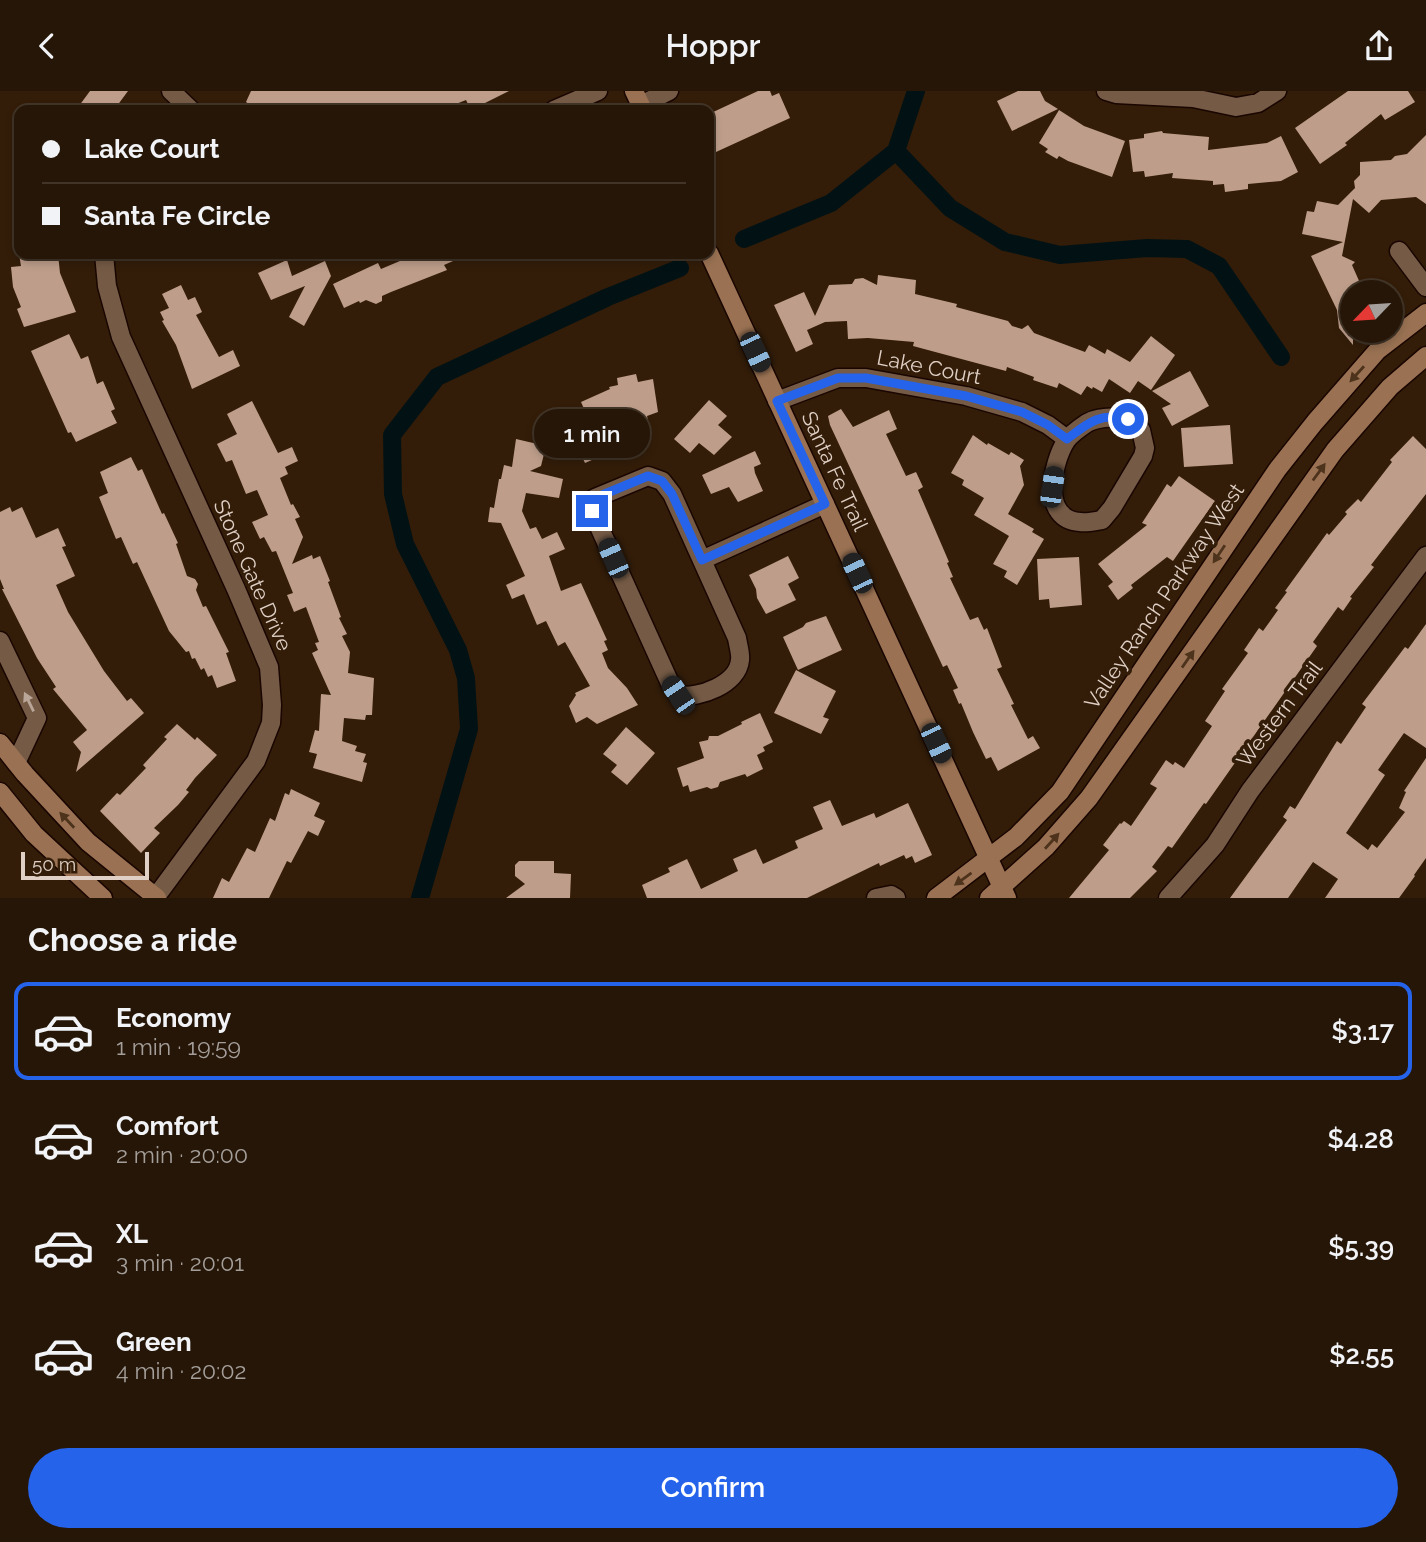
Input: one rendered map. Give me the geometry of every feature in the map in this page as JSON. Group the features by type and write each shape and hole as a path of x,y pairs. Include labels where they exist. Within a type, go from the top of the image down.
{"main road":[{"name":"Santa Fe Trail","path":"712,259 990,859 1000,895"},
{"name":"Valley Ranch Parkway West","path":"936,898 1016,837 1059,792 1242,520 1315,422 1377,351 1426,313"},
{"path":"1000,895 1089,798 1335,450 1390,387 1426,356"},
{"path":"0,743 88,842 155,898"},
{"path":"0,792 34,834 103,898"}],"street":[{"path":"566,105 598,91"},
{"path":"639,102 669,91"},
{"path":"1106,91 1116,94 1192,98 1236,107 1258,103 1277,91"},
{"path":"1399,251 1426,287"},
{"name":"Stone Gate Drive","path":"104,259 107,286 121,337 269,667 271,723 256,761 155,898"},
{"name":"Lake Court","path":"777,401 838,378 866,378 966,396 1022,412 1048,425 1067,439"},
{"path":"1097,418 1128,419 1141,430 1145,448 1143,456 1112,509 1102,520 1071,520 1062,515 1054,501 1054,471 1067,439 1086,423 1097,418"},
{"path":"648,476 662,481 672,494 702,560 737,638 740,660 734,676 708,692 691,698 678,695 668,681 592,511 595,498 648,476"},
{"path":"702,560 825,504"},
{"name":"Western Trail","path":"1168,898 1215,845 1250,791 1426,556"},
{"path":"0,642 37,718 16,763"},
{"path":"876,898 891,895 896,898"}],"building":[{"path":"90,91 128,91 118,105 80,105"},
{"path":"251,91 509,91 481,105 468,105 466,100 454,105 250,105 246,102"},
{"path":"758,91 770,91 772,96 779,93 790,118 716,152 714,112"},
{"path":"1018,91 1040,91 1045,101 1058,109 1012,131 997,101"},
{"path":"1348,91 1408,91 1415,102 1385,120 1381,114 1345,143 1347,145 1320,164 1295,128"},
{"path":"1059,110 1084,126 1125,141 1112,177 1059,156 1057,159 1045,152 1048,149 1039,143"},
{"path":"1162,131 1209,137 1208,150 1267,143 1281,136 1298,172 1281,181 1248,184 1248,189 1225,192 1224,184 1213,185 1213,181 1172,178 1173,173 1145,177 1144,171 1133,172 1129,140"},
{"path":"1426,135 1426,204 1416,197 1381,200 1369,213 1353,199 1342,256 1355,262 1352,265 1359,280 1340,280 1340,329 1337,310 1311,256 1343,242 1302,234 1307,211 1314,212 1317,201 1338,205 1355,188 1354,181 1360,175 1360,162 1391,160 1395,156 1407,154"},
{"path":"20,259 59,259 60,273 76,312 24,327 17,309 21,307 13,287 11,267 21,266"},
{"path":"405,259 458,259 444,265 447,270 382,296 382,301 376,304 366,300 344,308 333,284 378,263 381,269"},
{"path":"287,260 292,276 325,261 331,276 304,326 289,317 305,286 271,300 258,273"},
{"path":"878,275 916,280 915,294 957,304 956,307 1008,321 1012,326 1022,329 1028,325 1034,333 1085,352 1089,345 1105,354 1107,349 1130,362 1151,336 1175,355 1151,390 1138,381 1130,393 1109,379 1102,392 1087,386 1081,395 1059,383 1057,388 1007,367 1006,371 913,346 914,342 848,339 847,321 825,322 807,330 813,344 796,352 774,305 804,292 815,316 829,285 852,284 855,279 863,278 877,285"},
{"path":"181,285 188,300 195,297 202,312 196,315 219,357 233,350 240,366 192,389 176,345 162,321 164,320 160,312 169,308 162,294"},
{"path":"69,334 81,359 88,356 97,384 103,381 115,409 111,411 117,423 76,442 71,432 68,433 31,351"},
{"path":"1190,371 1209,406 1172,426 1162,408 1171,404 1152,391"},
{"path":"636,374 638,382 653,379 658,412 647,416 649,425 608,433 594,440 601,456 585,463 568,427 576,423 573,416 585,411 581,402 618,385 617,378"},
{"path":"709,400 727,416 718,425 732,437 714,455 699,443 690,453 674,439"},
{"path":"252,401 278,453 292,447 298,461 285,467 288,474 280,478 291,505 293,504 300,517 295,519 303,537 292,564 312,555 313,559 320,556 330,581 328,582 341,617 339,618 347,634 342,636 350,652 348,673 374,678 372,715 366,715 365,720 344,718 342,741 357,746 355,751 366,754 363,762 367,763 362,782 313,768 317,754 309,752 315,730 319,731 321,694 331,695 312,653 318,650 315,643 319,642 306,607 294,612 287,595 293,593 276,551 272,552 264,537 260,539 252,522 268,515 257,490 246,494 232,460 226,462 217,444 237,434 227,414"},
{"path":"841,409 853,427 889,410 897,429 886,434 906,476 916,472 923,487 918,490 949,562 947,563 953,577 950,578 970,620 978,617 984,630 987,628 1002,667 997,669 1014,704 1011,705 1028,739 1033,736 1040,748 998,771 991,757 986,759 961,703 959,704 953,690 958,688 947,665 943,667 830,425 828,416"},
{"path":"1230,425 1233,464 1184,467 1181,428"},
{"path":"973,435 987,445 988,443 1009,455 1011,452 1024,460 1020,466 1024,485 1008,514 1034,529 1032,532 1044,539 1017,585 1004,577 1007,571 993,564 1009,536 974,515 984,498 962,485 964,480 951,473"},
{"path":"1413,436 1426,449 1426,494 1371,565 1374,567 1350,597 1352,598 1343,611 1338,607 1313,642 1317,646 1206,804 1204,803 1172,848 1168,846 1152,867 1157,871 1130,898 1069,898 1109,850 1103,845 1120,823 1124,821 1131,826 1157,788 1150,784 1166,760 1184,768 1212,726 1205,721 1225,691 1222,689 1248,653 1244,650 1259,628 1263,631 1278,610 1275,608 1287,592 1285,591 1327,533 1329,535 1358,499 1361,502 1392,462 1390,460"},
{"path":"516,439 546,446 541,466 530,471 563,479 559,498 526,493 522,511 530,529 536,527 542,539 557,532 565,549 549,556 561,591 581,583 607,640 604,641 608,650 602,653 608,668 627,688 638,705 597,724 587,717 576,723 569,706 575,693 590,686 565,642 558,646 546,621 537,625 524,594 512,599 506,585 525,576 501,523 488,522 490,507 494,508 504,465 512,467"},
{"path":"755,451 761,464 754,467 755,473 763,491 738,502 729,487 711,494 702,475"},
{"path":"131,457 138,471 142,469 162,514 164,513 178,543 176,544 187,576 195,579 198,584 196,590 203,607 206,606 229,652 226,653 236,681 217,688 212,675 208,677 204,668 201,670 195,658 192,659 189,651 186,652 169,631 137,562 133,564 121,537 116,539 99,497 108,493 100,472"},
{"path":"1179,476 1215,501 1173,561 1167,557 1131,585 1133,588 1118,600 1108,586 1113,582 1098,564 1147,525 1142,523 1167,484 1171,487"},
{"path":"10,507 12,512 22,507 36,538 58,528 66,546 62,547 75,576 56,585 68,612 104,671 127,701 131,698 144,713 76,772 81,752 73,742 87,730 53,689 56,687 37,658 2,589 0,512"},
{"path":"788,556 799,578 788,584 796,600 766,614 749,575"},
{"path":"1079,557 1082,605 1050,608 1049,599 1039,600 1037,559"},
{"path":"826,616 842,650 798,670 783,637 806,623"},
{"path":"1426,624 1426,748 1404,733 1378,770 1385,775 1346,833 1368,850 1372,844 1377,848 1405,812 1399,808 1406,792 1404,791 1426,758 1426,858 1415,876 1399,898 1325,898 1338,879 1313,862 1288,898 1230,898 1287,820 1283,817 1290,806 1295,809 1337,741 1341,744 1366,707 1362,704"},
{"path":"796,670 836,691 823,717 829,719 821,734 774,713"},
{"path":"760,713 773,742 763,747 765,751 757,755 763,769 747,777 745,774 720,782 718,787 711,789 707,787 690,792 688,785 683,787 677,768 704,758 699,742 708,740 709,736 718,736"},
{"path":"177,724 217,755 195,778 186,790 189,792 178,805 154,828 160,833 141,853 100,811 146,768 143,765"},
{"path":"626,727 655,753 627,785 611,772 617,765 603,754"},
{"path":"291,789 320,803 314,816 325,821 318,836 308,831 291,863 287,861 269,898 213,898 222,878 229,882 247,848 255,852 270,818 275,821 285,793 289,795"},
{"path":"830,800 842,826 874,813 876,818 908,803 932,855 915,863 912,856 906,859 904,855 880,866 879,863 807,898 647,898 642,885 670,872 668,868 687,859 701,889 738,871 733,859 756,849 763,864 798,848 795,841 823,829 813,807"},
{"path":"519,861 554,861 554,873 571,874 570,898 506,898 525,884 515,876 515,865"}],"waterway":[{"path":"744,239 831,203 896,151 916,91"},
{"path":"896,151 950,208 1005,242 1060,255 1147,248 1187,249 1219,266 1281,357"},
{"path":"420,898 469,729 466,678 458,650 405,544 393,494 392,435 437,377 608,297 680,268"}],"route":[{"path":"592,511 595,498 648,476 662,481 672,494 702,560 825,504 777,401 838,378 866,378 966,396 1022,412 1048,425 1067,439 1086,423 1097,418 1128,419"}]}
